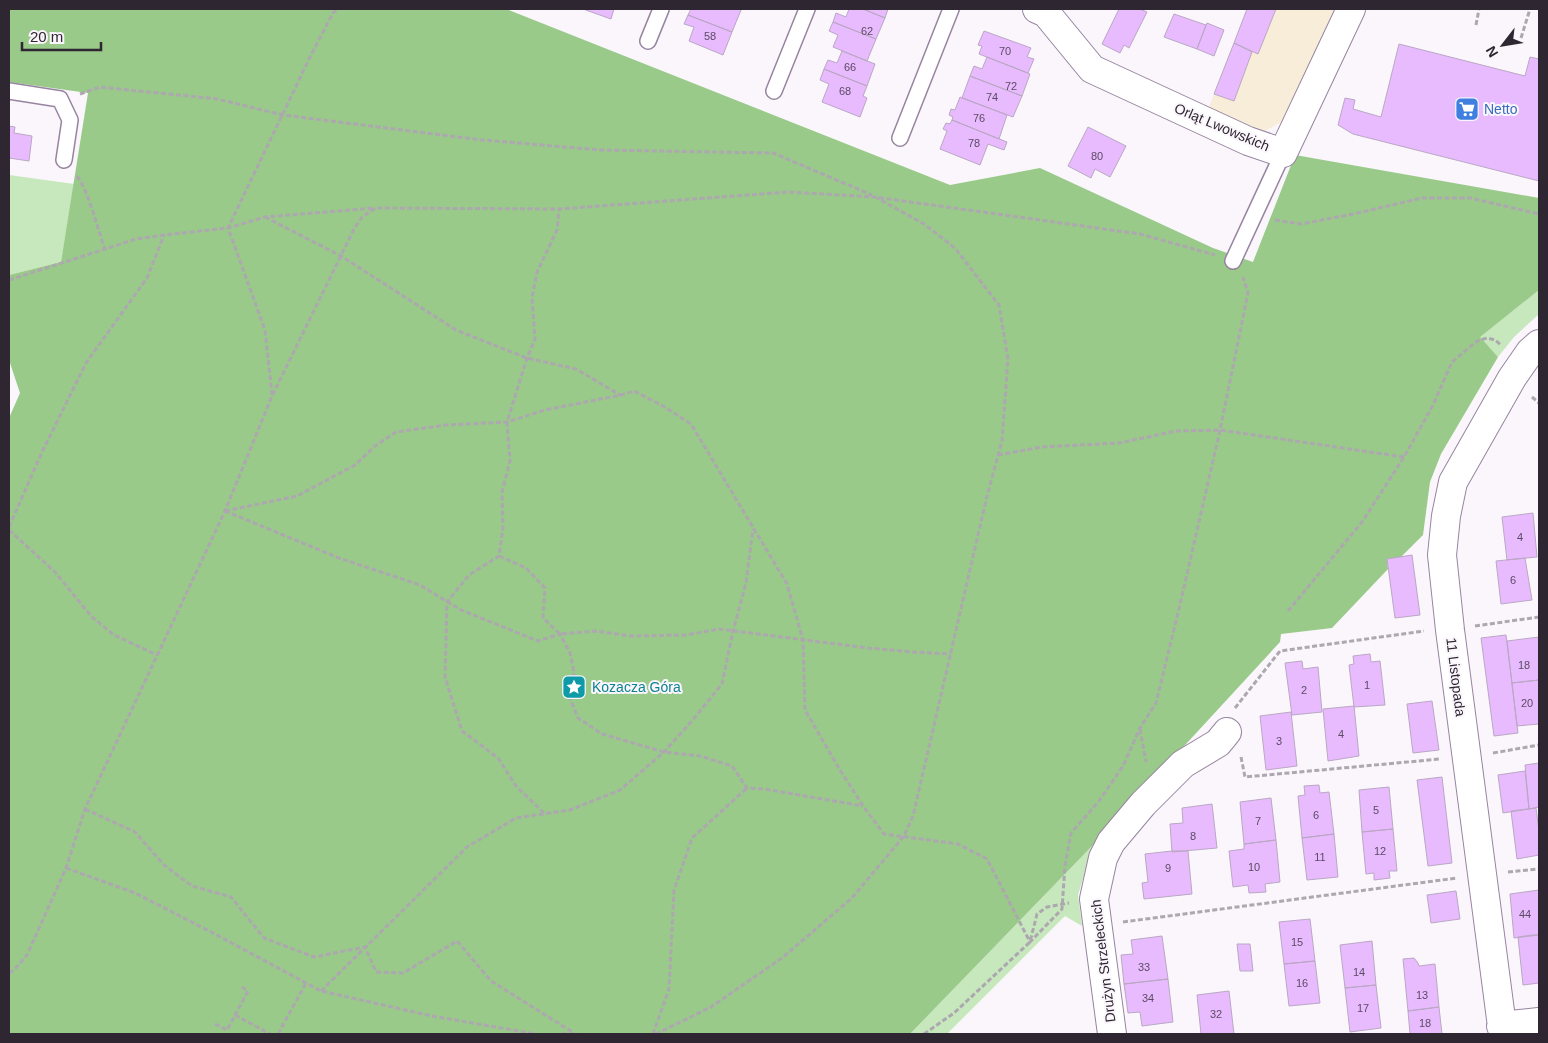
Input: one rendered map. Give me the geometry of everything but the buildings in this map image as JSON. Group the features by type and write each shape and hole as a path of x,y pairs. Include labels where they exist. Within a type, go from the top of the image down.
{"street":[{"name":"Orląt Lwowskich","path":"1037,9 1046,13 1092,69 1248,141 1283,152 1351,9"},
{"name":"11 Listopada","path":"1502,1030 1466,757 1442,555 1446,516 1453,482 1512,378 1530,352 1539,344"},
{"name":"Drużyn Strzeleckich","path":"1112,1034 1094,899 1103,858 1111,842 1143,804 1183,764 1218,743 1227,732"},
{"path":"1502,1030 1539,1022"}],"lane":[{"path":"648,41 661,9"},
{"path":"774,91 807,9"},
{"path":"900,138 951,9"},
{"path":"9,91 60,98 70,120 64,160"},
{"path":"1233,261 1283,152"}],"path":[{"path":"272,396 265,330 228,228 311,55 333,13 338,9"},
{"path":"1476,25 1479,9"},
{"path":"1521,38 1530,9"},
{"path":"60,98 81,94 100,87 217,99 283,114 482,140 600,150 773,153 875,196 924,224 955,248 999,306 1008,359 1002,441 913,816 904,836 852,898 782,958 711,1007 655,1034"},
{"path":"64,160 82,182 105,250"},
{"path":"9,280 136,239 164,234 228,228 265,217 376,208 559,209 788,192 875,196 1140,234 1233,261 1241,272 1248,293 1220,430 1156,703 1140,728 1123,766 1099,800 1071,833 1065,865 1062,909 1030,942 954,1013 924,1034"},
{"path":"1253,217 1301,224 1422,198 1470,198 1539,214"},
{"path":"9,974 27,955 66,868 84,809 225,511 272,396 354,229 362,217 376,208"},
{"path":"544,813 516,786 498,758 462,730 445,677 447,602 469,575 498,556 503,528 502,492 510,461 507,422 535,338 532,298 536,272 557,230 559,209"},
{"path":"265,217 341,256 456,330 527,358 576,369 620,395"},
{"path":"157,655 114,635 91,616 55,572 9,528 42,452 86,364 147,278 164,234"},
{"path":"1288,611 1362,522 1404,457 1433,405 1452,362 1476,341 1482,339 1495,340 1503,346"},
{"path":"225,511 297,496 355,465 375,446 396,432 446,425 507,422 545,410 634,391 663,406 691,424 787,584 803,640 805,710 863,806 884,834 958,844 987,860 1030,942"},
{"path":"998,455 1042,447 1119,443 1176,431 1220,430 1404,457"},
{"path":"225,511 339,558 420,585 461,610 538,641 560,634 595,631 640,636 686,635 719,630 913,652 951,654"},
{"path":"320,991 467,847 516,818 570,810 620,790 664,752 722,684 733,631 746,583 753,529"},
{"path":"498,556 526,568 545,588 543,618 560,634 570,653 574,672 570,698 578,718 602,734 664,752 700,756 732,766 747,788"},
{"path":"1539,617 1280,651 1236,706 1227,732 1240,750 1245,777 1466,757 1539,745"},
{"path":"655,1034 669,989 674,890 692,838 747,788 764,789 863,806"},
{"path":"84,809 135,832 164,865 192,886 231,897 264,938 314,957 365,947"},
{"path":"66,868 135,893 320,991 432,1016 536,1034"},
{"path":"1098,925 1481,874"},
{"path":"1030,942 1037,914 1047,907 1062,904"},
{"path":"365,947 376,972 403,974 457,941 491,980 574,1033"},
{"path":"278,1034 306,983"},
{"path":"214,1024 227,1030 248,991 240,986"},
{"path":"235,1015 270,1034"},
{"path":"562,1034 579,1034"}],"shaded area":[{"path":"1247,9 1336,9 1281,122 1258,135 1207,112"}],"green space":[{"path":"9,9 506,9 950,185 1040,168 1213,248 1253,262 1295,155 1539,198 1539,290 1480,337 1498,357 1441,454 1430,482 1423,535 1401,557 1387,559 1388,569 1332,628 1281,634 1280,642 1093,845 910,1034 9,1034 9,418 20,393 9,360 9,275 61,262 88,93 9,82"},
{"path":"9,175 74,184 61,262 9,275"},
{"path":"1539,290 1539,314 1514,337 1498,357 1479,337"},
{"path":"1093,845 1078,895 1082,926 1065,916 947,1034 910,1034"}],"place":[{"name":"Netto","path":"1467,109"},
{"name":"Kozacza Góra","path":"574,687"}]}
